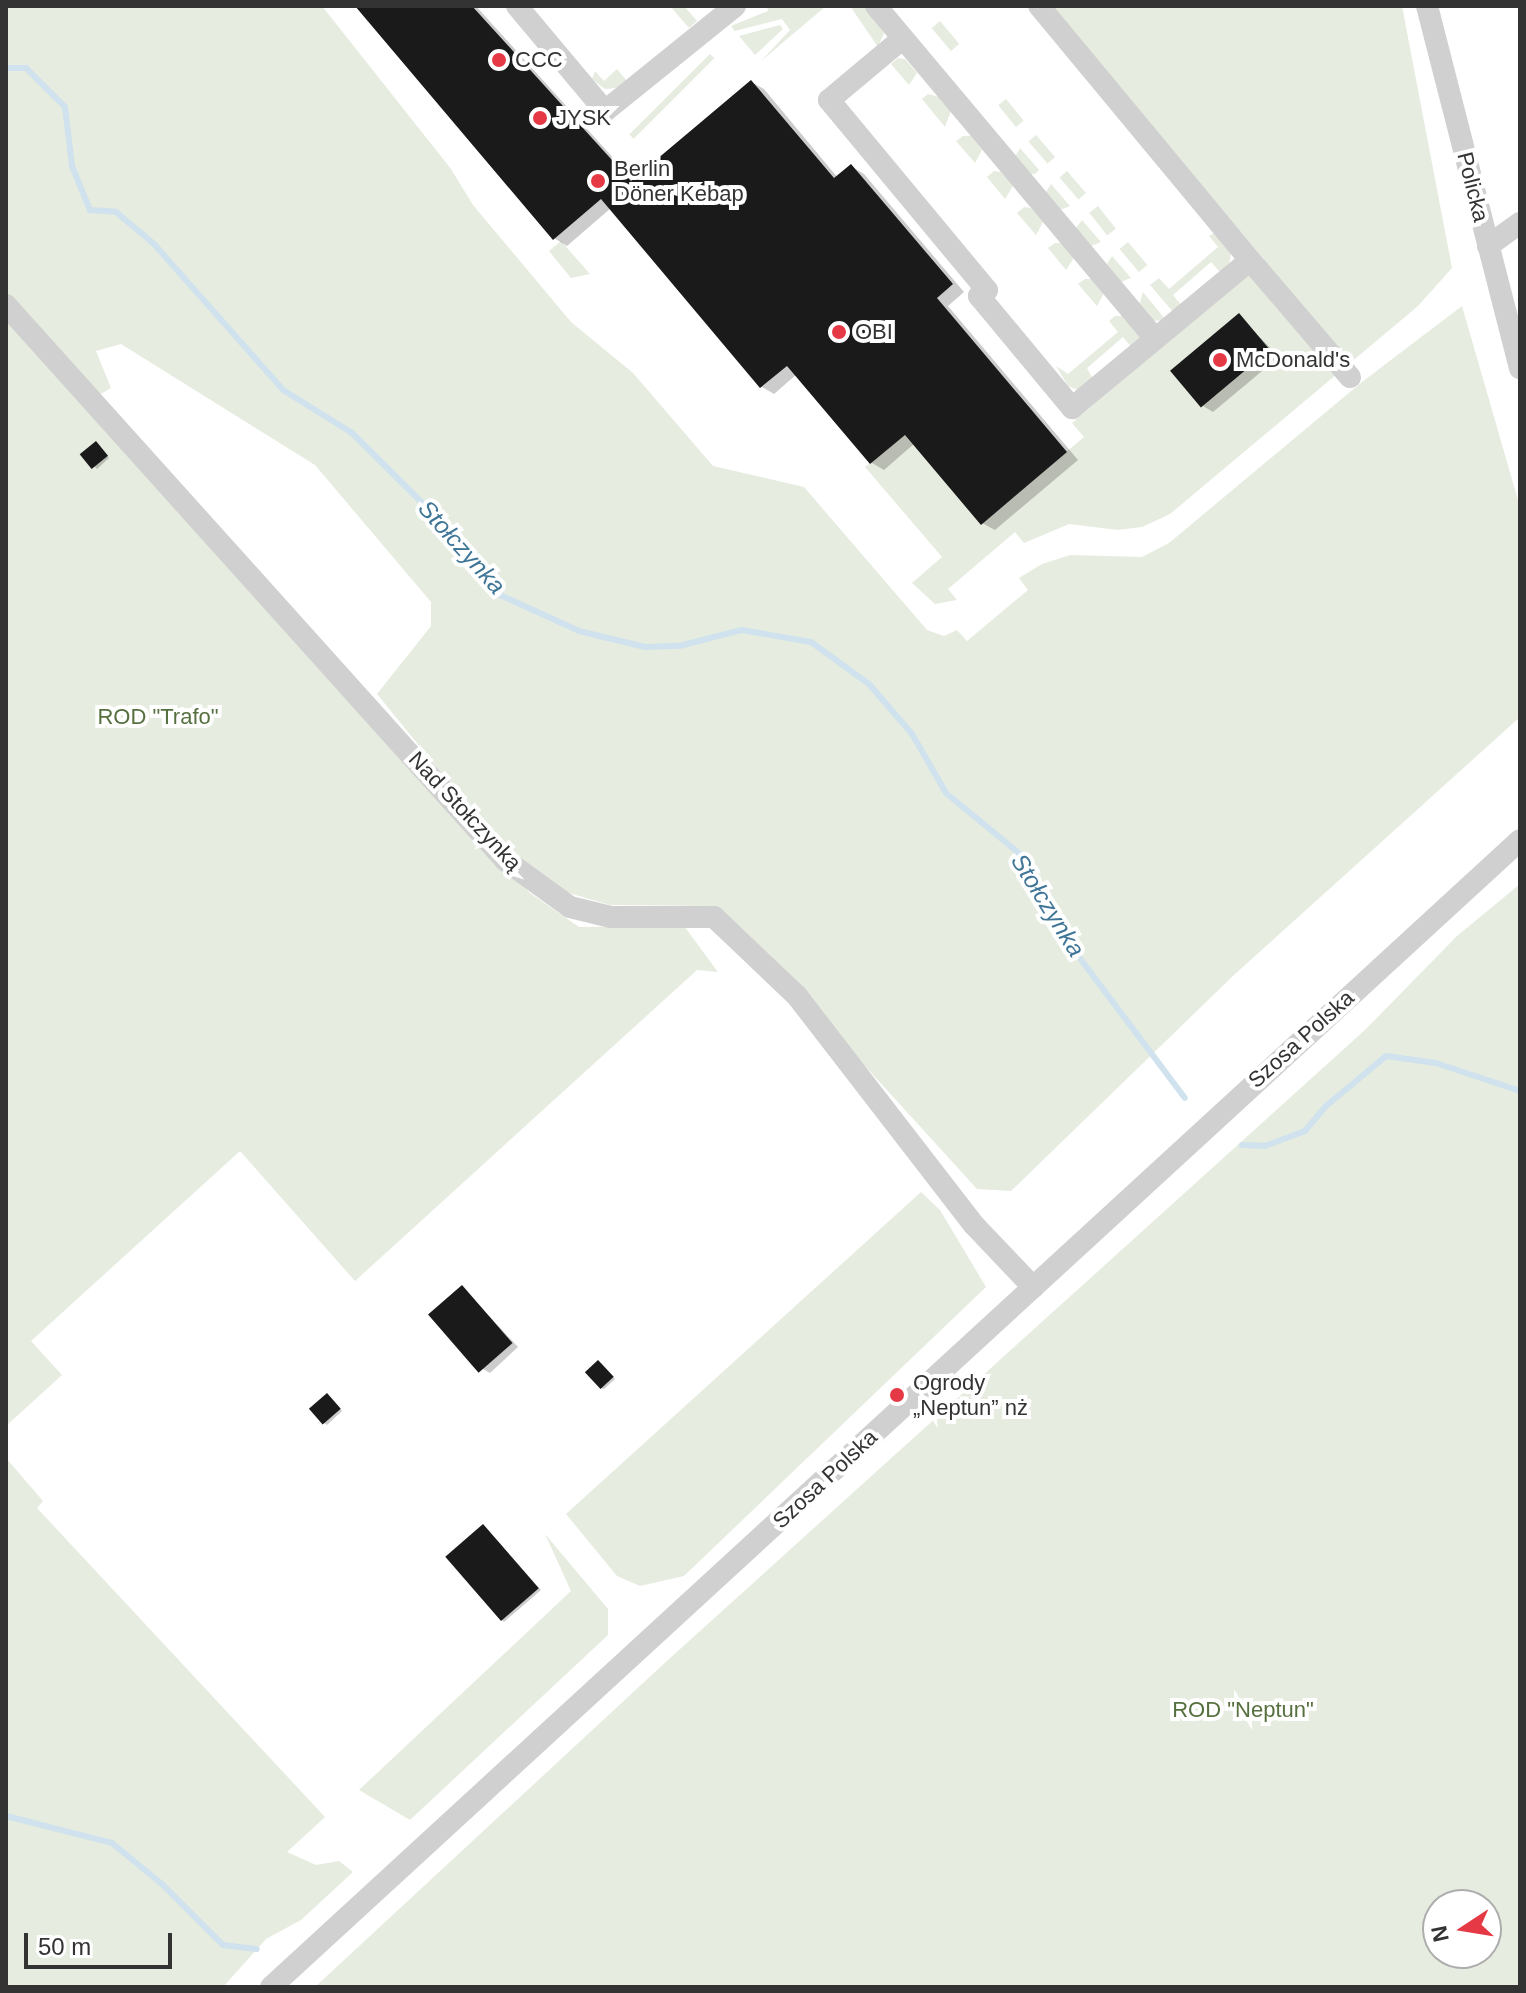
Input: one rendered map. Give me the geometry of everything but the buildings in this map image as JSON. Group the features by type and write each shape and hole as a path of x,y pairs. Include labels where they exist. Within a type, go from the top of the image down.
{"street":[{"path":"517,6 605,111 728,7"},
{"path":"876,6 1155,339"},
{"path":"1039,6 1350,377"},
{"name":"Policka","path":"1427,6 1518,353"},
{"path":"902,39 829,100 987,290 979,296 1072,408 1250,260"},
{"path":"1488,246 1520,223"},
{"name":"Nad Stołczynką","path":"6,305 505,860 570,907 611,917 714,917 797,996 974,1225 1033,1287"},
{"name":"Szosa Polska","path":"271,1987 1520,840"}],"green space":[{"path":"6,6 322,6 451,169 473,205 571,322 633,373 713,466 804,487 927,630 944,636 957,630 967,641 1028,590 1019,578 1042,564 1070,555 1142,557 1169,543 1362,382 1462,306 1520,507 1520,717 1235,974 1011,1191 977,1189 733,921 712,906 610,905 555,889 478,818 377,694 431,626 431,602 315,465 121,344 96,351 111,388 99,395 6,293"},
{"path":"670,6 684,6 697,21 689,28"},
{"path":"767,6 826,6 761,61 790,30 782,19 735,31 731,26 768,11"},
{"path":"850,6 864,6 884,33 878,47"},
{"path":"1049,6 1402,6 1452,268 1418,306 1170,514 1142,527 1118,530 1069,524 1024,543 1015,532 948,589 957,600 935,604 912,583 942,557 865,467 905,435 982,524 1084,437 1072,423 1264,259"},
{"path":"940,21 959,44 951,51 932,28"},
{"path":"780,25 783,29 755,55 739,36"},
{"path":"710,54 714,58 634,139 629,135"},
{"path":"898,58 905,59 917,73 909,85 891,64"},
{"path":"617,69 627,81 616,88 605,89 592,79 595,71 604,81"},
{"path":"928,94 939,97 951,111 945,127 922,99"},
{"path":"1006,99 1024,121 1016,127 998,105"},
{"path":"1036,135 1055,157 1047,163 1028,142"},
{"path":"963,136 971,136 982,150 975,163 956,141"},
{"path":"1020,148 1039,170 1035,174 1029,174 1015,157"},
{"path":"994,171 1001,172 1013,186 1005,199 987,177"},
{"path":"1067,171 1086,193 1078,199 1059,178"},
{"path":"1051,184 1070,206 1060,210 1046,192"},
{"path":"1098,206 1116,229 1107,236 1089,213"},
{"path":"1024,207 1031,208 1043,222 1036,235 1017,213"},
{"path":"1082,220 1101,242 1091,246 1076,228"},
{"path":"1214,233 1231,254 1229,264 1221,273 1211,262 1173,295 1182,306 1174,313 1150,285 1159,278 1169,289 1218,247 1209,236"},
{"path":"561,241 590,274 571,278 549,251"},
{"path":"1128,242 1147,265 1139,272 1120,249"},
{"path":"1062,243 1074,258 1066,270 1048,248"},
{"path":"1112,256 1131,278 1121,282 1107,264"},
{"path":"1085,279 1093,279 1104,293 1097,306 1078,284"},
{"path":"1143,292 1166,320 1153,321 1139,306"},
{"name":"ROD \"Trafo\"","path":"6,315 448,808 530,893 579,927 684,926 718,972 697,970 355,1281 240,1151 31,1341 62,1375 6,1426"},
{"path":"1115,316 1124,316 1141,336 1132,348 1123,337 1087,368 1094,381 1078,390 1068,386 1056,366 1068,374 1118,332 1109,321"},
{"name":"ROD \"Neptun\"","path":"1520,884 1520,1987 315,1987 669,1659 1366,1029 1457,936"},
{"path":"921,1192 940,1210 986,1287 684,1576 640,1586 617,1576 566,1514"},
{"path":"6,1458 43,1501 37,1508 325,1817 287,1852 316,1865 339,1861 353,1872 301,1920 266,1939 223,1987 6,1987"},
{"path":"545,1534 608,1609 608,1635 410,1820 359,1790 571,1591"}],"waterway":[{"name":"Stołczynka","path":"6,68 26,68 65,107 72,166 90,210 116,212 154,244 283,390 352,433 476,556 500,595 579,631 645,647 679,646 742,630 811,642 869,684 912,734 946,793 1020,854 1061,933 1185,1098"},
{"name":"Stołczynka","path":"1242,1145 1265,1146 1305,1131 1326,1106 1386,1056 1436,1063 1520,1091"},
{"path":"6,1816 112,1843 162,1884 223,1945 257,1949"}],"place":[{"name":"CCC","path":"499,60"},
{"name":"JYSK","path":"540,118"},
{"name":"Berlin Döner Kebap","path":"598,181"},
{"name":"OBI","path":"839,332"},
{"name":"McDonald's","path":"1220,360"},
{"name":"Ogrody „Neptun” nż","path":"897,1395"}]}
